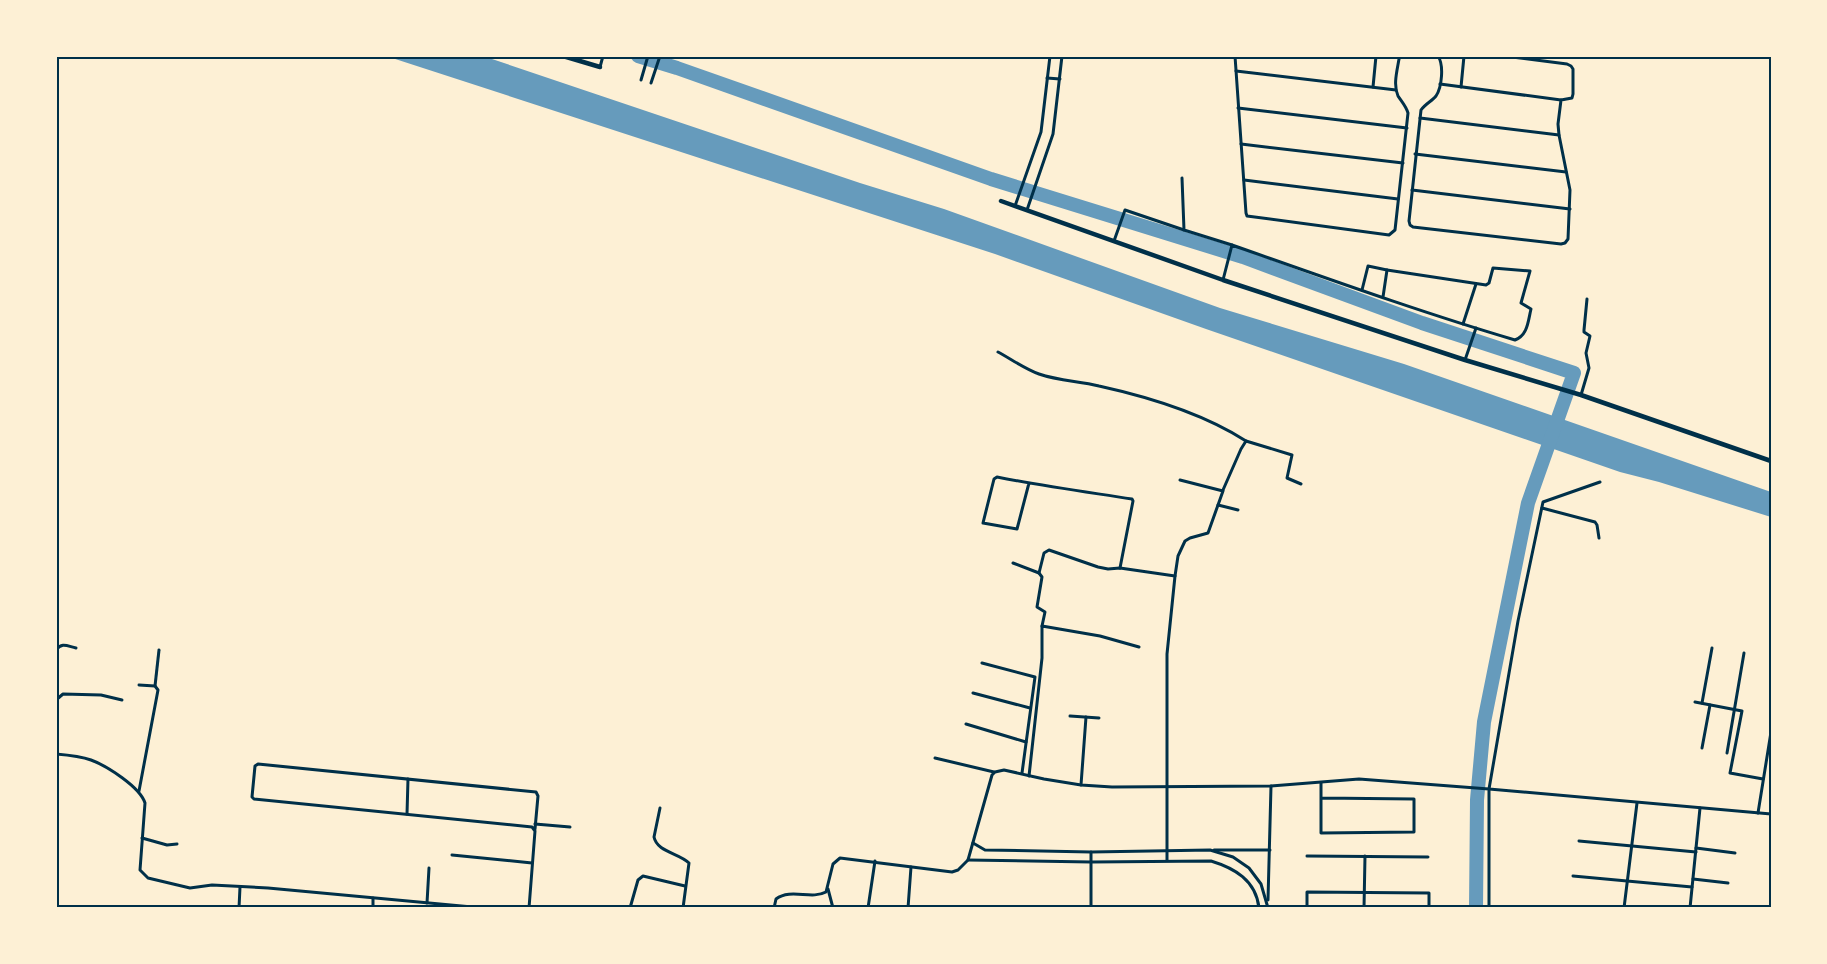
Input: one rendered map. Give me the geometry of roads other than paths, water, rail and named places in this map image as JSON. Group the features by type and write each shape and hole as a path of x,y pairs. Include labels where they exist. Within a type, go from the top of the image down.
{"main road":[{"path":"564,56 600,67"},
{"path":"1001,201 1222,280 1465,360 1580,395 1771,461"}],"street":[{"path":"600,67 603,56"},
{"path":"641,80 648,56"},
{"path":"651,83 660,56"},
{"path":"1016,206 1041,132 1050,56"},
{"path":"1027,210 1053,134 1062,56"},
{"path":"1235,56 1246,213 1251,218 1389,235 1395,230 1407,128 1408,113 1406,106 1399,98 1396,90 1398,59 1401,56"},
{"path":"1372,88 1376,56"},
{"path":"1438,56 1442,66 1438,92 1421,110 1408,221 1413,227 1565,243 1568,239 1570,190 1559,135 1558,124 1561,100"},
{"path":"1461,86 1464,56"},
{"path":"1440,84 1561,100 1572,98 1573,69 1571,66 1504,56"},
{"path":"1236,71 1396,90"},
{"path":"1047,78 1060,80"},
{"path":"1238,108 1407,128"},
{"path":"1420,118 1559,135"},
{"path":"1241,144 1402,164"},
{"path":"1415,154 1566,172"},
{"path":"1182,178 1184,230"},
{"path":"1244,180 1398,199"},
{"path":"1412,190 1570,208"},
{"path":"1114,241 1125,210 1231,247 1464,324 1476,330 1515,340 1521,337 1526,330 1531,309 1521,303 1530,271 1493,268 1488,284 1476,284 1368,266 1362,290"},
{"path":"1222,280 1231,247"},
{"path":"1383,297 1388,270"},
{"path":"1464,324 1476,284"},
{"path":"1580,395 1589,368 1586,353 1590,336 1586,333 1587,299"},
{"path":"1465,360 1476,330"},
{"path":"998,352 1038,374 1064,381 1098,385 1155,400 1226,428 1246,441 1292,455 1287,478 1301,484"},
{"path":"1167,860 1167,654 1178,556 1185,541 1208,534 1223,491 1241,448 1246,441"},
{"path":"1029,483 1017,529 984,523 995,478 1029,483 1061,489 1132,499 1120,568"},
{"path":"1180,480 1223,491"},
{"path":"1489,908 1487,789 1530,557 1543,502 1600,482"},
{"path":"1218,505 1238,510"},
{"path":"1542,508 1595,522 1598,525 1598,538"},
{"path":"1039,573 1044,553 1049,550 1108,570 1120,568 1175,576"},
{"path":"1013,563 1039,573 1042,577 1037,608 1044,612 1042,658 1029,776"},
{"path":"1042,626 1100,636 1139,647"},
{"path":"56,650 59,646 64,645 76,648"},
{"path":"1702,703 1712,648"},
{"path":"138,791 158,690 155,686 159,650"},
{"path":"1727,753 1744,653"},
{"path":"982,663 1035,677 1022,774"},
{"path":"139,685 155,686"},
{"path":"973,693 1030,708"},
{"path":"56,700 63,694 101,695 122,700"},
{"path":"1696,702 1742,711 1730,773 1763,779"},
{"path":"1702,748 1710,705"},
{"path":"1070,716 1099,718"},
{"path":"1081,785 1086,717"},
{"path":"966,724 1026,742"},
{"path":"1758,813 1771,732"},
{"path":"56,754 77,756 97,762 138,791 145,803 140,870 148,878 190,888 212,885 240,886 483,908"},
{"path":"935,758 995,772 1004,770 1081,785 1167,787 1271,786 1359,779 1771,814"},
{"path":"529,908 538,796 536,792 258,764 255,766 252,797 254,799 531,826 535,829"},
{"path":"833,908 828,889 833,864 837,860 848,858 952,872 958,870 968,860 992,775 995,772"},
{"path":"407,814 408,779"},
{"path":"1321,783 1321,798 1321,833 1414,832 1414,799 1321,798"},
{"path":"1268,906 1271,786"},
{"path":"1624,908 1636,803"},
{"path":"660,808 654,839 660,846 688,861 689,864 683,908"},
{"path":"1690,908 1700,808"},
{"path":"535,824 570,827"},
{"path":"142,838 167,845 177,844"},
{"path":"1579,841 1736,853"},
{"path":"973,843 985,850 1091,852 1270,850"},
{"path":"1210,850 1233,857 1249,868 1262,884 1268,906"},
{"path":"1091,852 1091,908"},
{"path":"452,855 532,863"},
{"path":"1307,856 1428,857"},
{"path":"1364,908 1365,856"},
{"path":"968,860 1211,861 1229,866 1242,874 1254,889 1259,908"},
{"path":"868,908 876,861"},
{"path":"908,908 911,867"},
{"path":"427,903 429,868"},
{"path":"630,908 638,880 643,876 686,886"},
{"path":"1573,876 1692,887"},
{"path":"1693,879 1728,883"},
{"path":"239,908 240,886"},
{"path":"774,908 776,899 782,895 821,894 828,889"},
{"path":"1307,908 1307,892 1429,893 1429,908"},
{"path":"373,898 373,908"},
{"path":"601,908 611,908"}],"water":[{"path":"386,56 483,56 860,183 944,209 1220,308 1404,364 1771,492 1771,517 1659,482 1620,472 995,254"}],"waterway":[{"path":"638,56 677,68 991,179 1243,257 1422,323 1574,373 1528,503 1484,722 1477,800 1476,908"}]}
